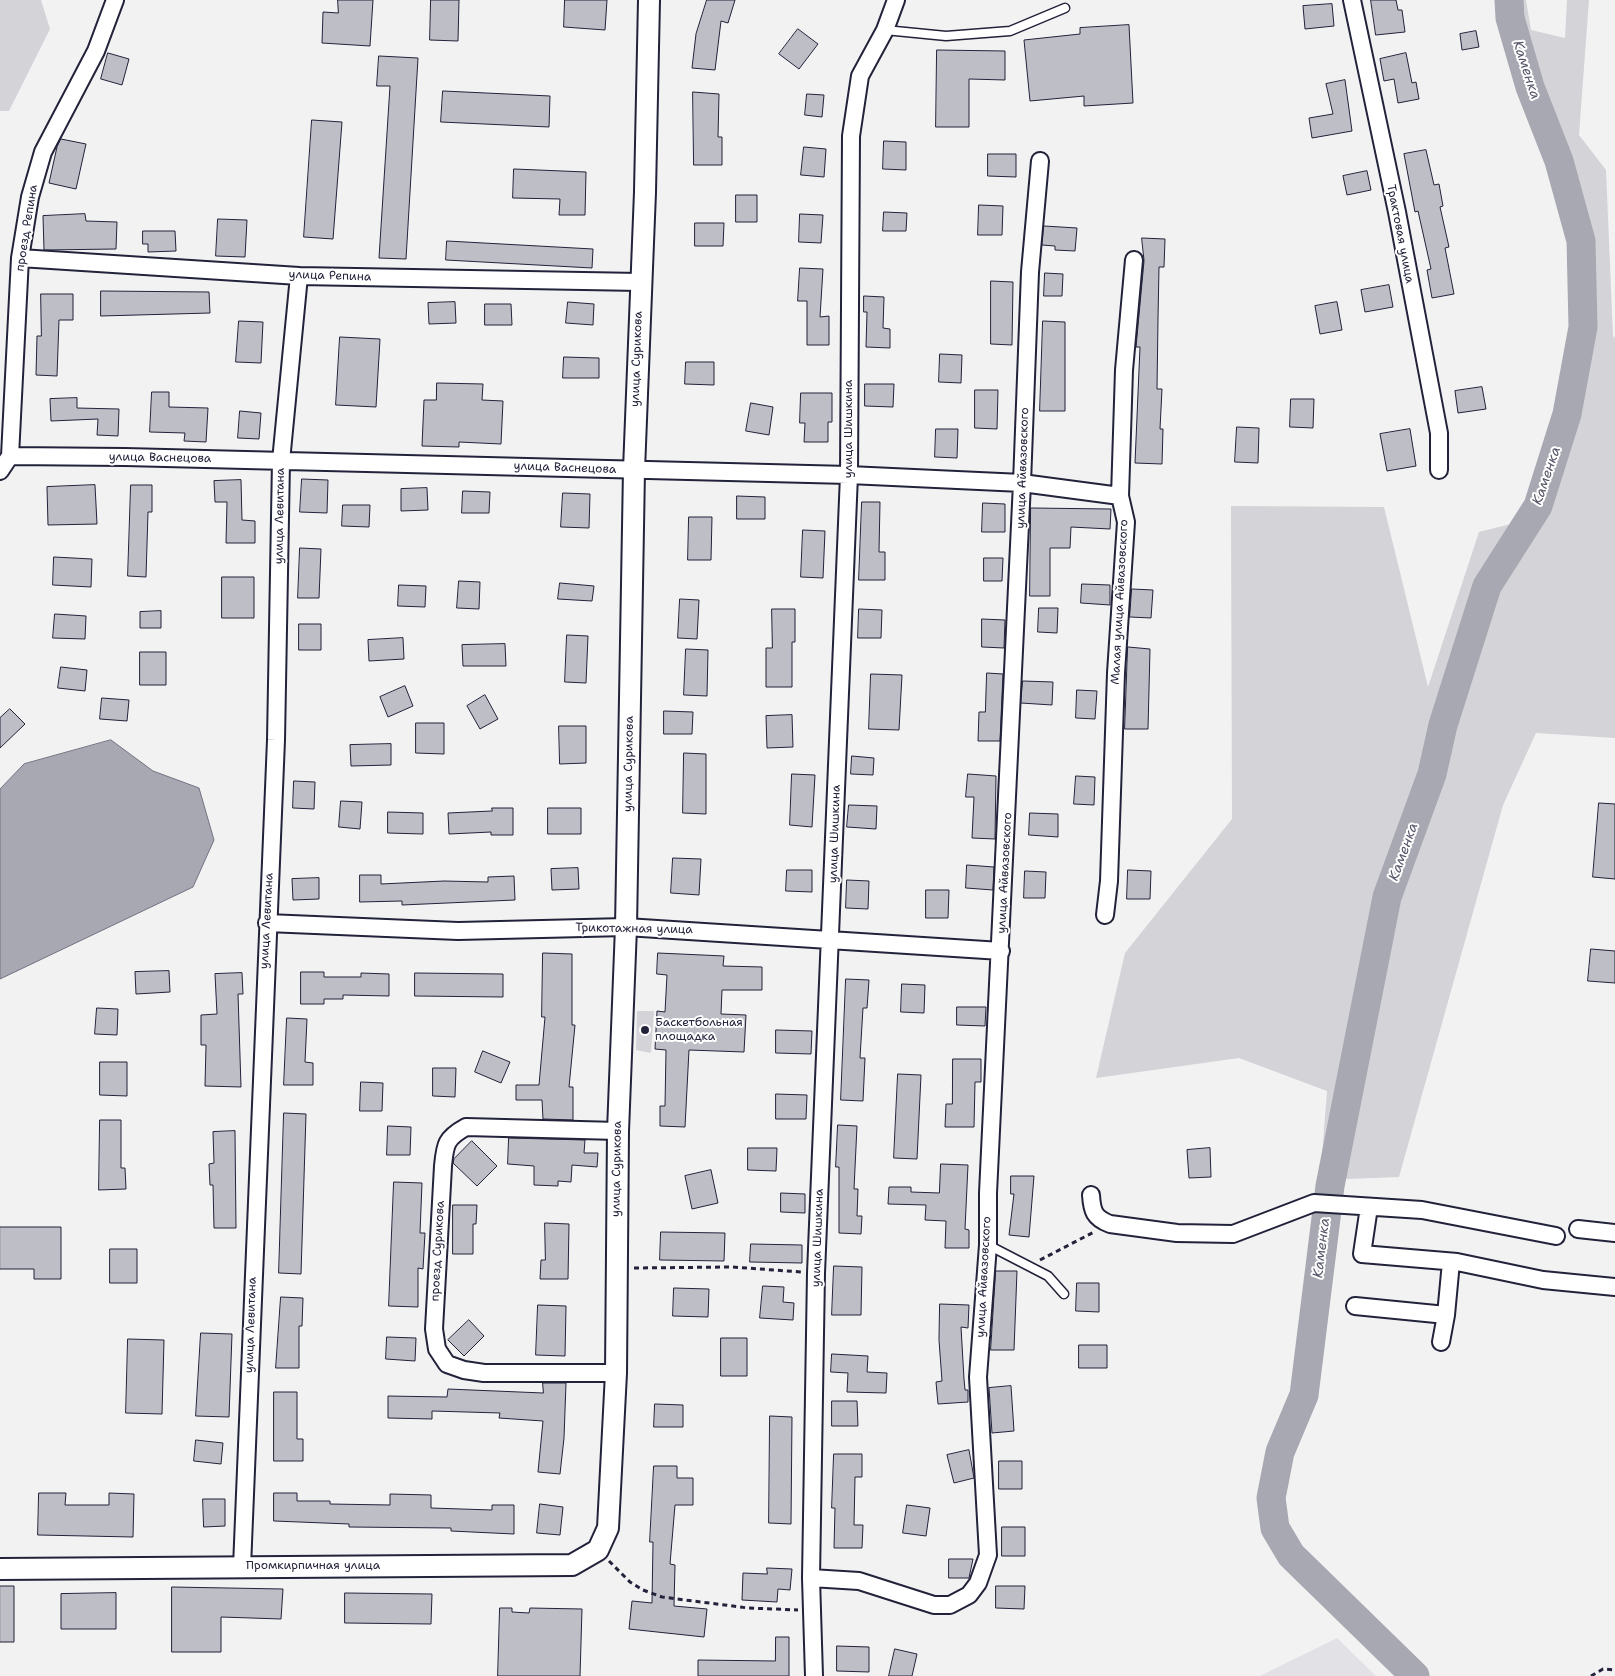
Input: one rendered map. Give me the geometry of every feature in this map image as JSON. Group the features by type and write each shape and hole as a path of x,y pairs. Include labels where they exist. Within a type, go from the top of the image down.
{"street":[{"name":"проезд Репина","path":"10,456 20,258 30,197 44,152 96,51 115,0"},
{"name":"улица Сурикова","path":"598,1550 608,1528 616,1373 618,1131 626,927 634,470 645,192 649,0"},
{"name":"улица Шишкина","path":"814,1676 812,1578 816,1273 849,475 851,136 860,76 885,30 896,0"},
{"name":"Трактовая улица","path":"1352,0 1397,212 1437,424 1439,470"},
{"name":"улица Айвазовского","path":"812,1578 859,1581 934,1604 950,1605 969,1595 978,1583 988,1555 978,1377 988,1245 988,1193 1001,951 1030,272 1040,161"},
{"name":"улица Репина","path":"20,258 299,276 640,282"},
{"name":"Малая улица Айвазовского","path":"1104,915 1109,881 1116,673 1126,522 1120,496 1124,370 1134,260"},
{"name":"улица Левитана","path":"242,1567 276,740 281,461 299,276"},
{"name":"улица Васнецова","path":"10,456 849,475 1022,483 1120,496"},
{"path":"0,471 10,456"},
{"name":"Трикотажная улица","path":"267,923 458,931 626,927 831,938 1001,951"},
{"name":"проезд Сурикова","path":"616,1373 484,1373 464,1370 447,1364 440,1357 434,1330 443,1166 445,1147 452,1134 466,1127 618,1131"},
{"path":"1091,1196 1092,1211 1099,1220 1110,1224 1177,1233 1233,1234 1314,1203 1422,1210 1556,1236"},
{"path":"1369,1206 1362,1254 1451,1262 1543,1280 1615,1287"},
{"path":"1578,1229 1615,1233"},
{"path":"1441,1342 1446,1315 1451,1262"},
{"path":"1355,1306 1446,1315"},
{"name":"Промкирпичная улица","path":"0,1569 572,1565 598,1550"}],"lane":[{"path":"885,30 946,36 1010,31 1065,8"},
{"path":"988,1245 1048,1276 1064,1294"}],"path":[{"path":"1028,1266 1110,1224"},
{"path":"616,1268 732,1267 816,1273"},
{"path":"598,1550 630,1582 643,1590 662,1597 748,1608 812,1610"},
{"path":"1591,1676 1603,1669 1615,1670"}],"shaded area":[{"path":"0,0 41,0 50,29 9,111 0,111"},
{"path":"1514,0 1526,0 1531,30 1565,38 1567,0 1589,0 1579,135 1606,170 1613,336 1615,338 1615,738 1536,733 1503,805 1399,1177 1320,1180 1327,1091 1239,1058 1096,1078 1125,953 1232,819 1231,506 1384,507 1428,687 1479,532 1547,515 1592,337 1586,217"},
{"path":"111,740 153,771 199,788 214,840 193,887 0,979 0,789 24,764"},
{"name":"Баскетбольная площадка","path":"637,1011 654,1011 651,1053 636,1050"},
{"path":"1337,1638 1376,1676 1260,1676"}],"building":[{"path":"338,0 373,0 370,46 322,43 323,12 338,13"},
{"path":"431,0 459,0 458,41 430,40"},
{"path":"565,0 607,0 605,30 564,27"},
{"path":"707,0 735,0 728,23 721,21 715,70 692,68 696,34"},
{"path":"1371,0 1396,0 1398,10 1402,10 1405,32 1376,35"},
{"path":"1332,4 1334,26 1305,29 1303,6"},
{"path":"1129,25 1133,103 1084,106 1084,96 1030,101 1024,40 1080,34 1080,28"},
{"path":"798,29 818,44 799,69 779,54"},
{"path":"1476,31 1479,47 1462,50 1460,34"},
{"path":"937,50 1005,51 1005,80 969,79 969,127 936,127"},
{"path":"108,53 129,59 122,85 101,79"},
{"path":"1406,53 1412,83 1416,82 1419,99 1398,103 1394,79 1384,81 1380,59"},
{"path":"379,56 418,58 406,259 379,258 390,86 377,86"},
{"path":"1345,80 1352,131 1312,138 1309,118 1333,114 1326,84"},
{"path":"443,91 550,96 549,127 441,122"},
{"path":"693,92 719,94 718,137 722,137 722,165 694,165"},
{"path":"807,94 824,95 822,117 805,115"},
{"path":"312,120 342,122 333,239 304,237"},
{"path":"61,139 86,144 76,189 49,183 57,147"},
{"path":"884,141 906,142 906,170 883,169"},
{"path":"804,147 826,149 824,177 801,175"},
{"path":"1426,150 1434,185 1439,184 1443,206 1440,207 1449,247 1445,248 1454,294 1432,298 1427,270 1431,269 1418,211 1415,212 1404,154"},
{"path":"988,154 1016,154 1016,177 988,176"},
{"path":"514,169 586,172 585,215 559,215 560,199 513,198"},
{"path":"1367,171 1371,190 1347,195 1343,176"},
{"path":"736,195 757,195 757,222 736,222"},
{"path":"979,205 1003,206 1002,235 978,235"},
{"path":"884,212 907,213 906,231 883,231"},
{"path":"85,214 86,221 117,222 116,249 44,250 43,216"},
{"path":"800,214 823,215 821,243 799,242"},
{"path":"218,219 247,220 245,257 216,256"},
{"path":"695,223 724,223 723,246 695,246"},
{"path":"1044,226 1077,228 1075,251 1055,250 1055,246 1042,245"},
{"path":"143,231 175,231 176,251 148,252 148,244 143,244"},
{"path":"1142,238 1165,239 1164,267 1159,267 1157,389 1162,389 1160,429 1163,429 1162,464 1135,463 1140,347 1136,347 1144,261"},
{"path":"447,241 593,249 592,268 446,260"},
{"path":"800,268 823,269 820,317 829,316 829,345 807,345 807,301 798,301"},
{"path":"1045,273 1063,274 1062,296 1044,296"},
{"path":"991,281 1013,282 1012,345 991,344"},
{"path":"1389,285 1393,307 1365,312 1361,290"},
{"path":"101,291 209,292 210,313 101,316"},
{"path":"41,294 73,294 73,320 59,320 57,376 36,375 37,336 41,336"},
{"path":"864,296 884,297 883,328 890,329 890,348 866,347 867,312 864,312"},
{"path":"455,302 456,323 429,324 428,303"},
{"path":"568,302 594,304 593,325 566,323"},
{"path":"1337,302 1342,330 1320,334 1315,306"},
{"path":"485,304 511,304 512,325 485,325"},
{"path":"239,321 263,322 261,363 236,362"},
{"path":"1043,321 1065,322 1065,411 1040,411"},
{"path":"340,337 380,339 376,407 336,405"},
{"path":"940,354 962,355 961,383 939,382"},
{"path":"564,357 599,358 599,378 563,378"},
{"path":"686,362 714,362 714,385 685,384"},
{"path":"437,383 483,384 482,400 503,401 501,444 459,442 459,447 422,446 424,400 436,400"},
{"path":"865,384 894,384 893,407 865,406"},
{"path":"1482,387 1486,409 1458,413 1455,391"},
{"path":"975,390 998,390 997,429 975,428"},
{"path":"152,392 169,392 169,407 208,408 206,442 184,441 185,433 150,432"},
{"path":"801,393 832,393 832,422 828,422 828,442 804,442 805,423 800,423"},
{"path":"77,398 77,408 119,409 118,436 97,435 98,419 51,421 50,399"},
{"path":"1291,399 1314,399 1313,428 1290,427"},
{"path":"751,403 773,407 769,435 746,431"},
{"path":"240,411 261,413 259,439 238,438"},
{"path":"1237,427 1259,428 1258,463 1235,462"},
{"path":"936,429 958,429 957,458 935,457"},
{"path":"1410,429 1416,466 1387,471 1380,434"},
{"path":"302,479 328,480 327,513 300,512"},
{"path":"241,480 242,520 255,521 255,543 226,543 227,502 215,502 214,481"},
{"path":"95,485 97,524 48,525 47,487"},
{"path":"131,485 152,485 152,512 148,512 146,577 128,576"},
{"path":"427,488 428,510 401,511 401,489"},
{"path":"463,491 490,492 489,513 462,513"},
{"path":"563,493 590,494 589,528 561,527"},
{"path":"737,496 765,497 765,519 737,519"},
{"path":"862,502 880,502 879,552 885,552 885,580 859,580"},
{"path":"983,503 1005,504 1005,532 982,532"},
{"path":"343,505 370,505 369,527 342,526"},
{"path":"1031,508 1111,509 1110,529 1071,527 1070,548 1050,548 1050,596 1030,596"},
{"path":"689,517 712,517 711,560 688,560"},
{"path":"803,530 825,531 823,578 801,577"},
{"path":"300,548 321,549 319,598 298,598"},
{"path":"54,557 92,559 91,587 53,585"},
{"path":"984,558 1003,558 1002,581 984,581"},
{"path":"222,577 254,577 254,618 222,618"},
{"path":"459,581 480,582 479,609 457,608"},
{"path":"560,583 594,586 592,601 558,599"},
{"path":"1082,584 1110,585 1110,605 1081,603"},
{"path":"399,585 426,586 425,607 398,606"},
{"path":"1132,589 1153,590 1151,618 1130,617"},
{"path":"680,599 699,600 697,639 678,638"},
{"path":"1039,608 1058,608 1057,633 1038,632"},
{"path":"772,609 795,609 795,642 792,642 792,687 766,687 766,648 772,648"},
{"path":"859,609 882,610 881,638 858,638"},
{"path":"161,611 161,628 140,628 140,612"},
{"path":"55,614 86,616 85,639 53,638"},
{"path":"982,619 1005,620 1004,648 982,647"},
{"path":"299,624 321,624 321,650 299,650"},
{"path":"567,635 588,636 586,683 565,682"},
{"path":"403,638 404,659 369,661 368,640"},
{"path":"505,644 506,666 463,666 462,645"},
{"path":"1128,647 1150,649 1148,729 1125,729"},
{"path":"686,649 708,650 707,696 684,695"},
{"path":"140,652 166,652 166,685 140,685"},
{"path":"61,667 87,670 85,691 58,688"},
{"path":"987,673 1003,674 1000,741 978,741 979,712 985,712"},
{"path":"871,674 902,675 899,730 869,729"},
{"path":"1023,681 1053,682 1052,705 1021,703"},
{"path":"405,686 413,706 388,717 380,697"},
{"path":"1077,690 1097,691 1095,719 1076,718"},
{"path":"485,695 498,719 480,729 467,706"},
{"path":"102,698 129,700 127,721 100,719"},
{"path":"10,709 25,724 0,748 0,718"},
{"path":"664,711 693,712 692,734 664,734"},
{"path":"792,715 793,747 767,748 766,716"},
{"path":"416,723 444,723 444,754 416,753"},
{"path":"559,726 586,726 586,763 560,764"},
{"path":"391,744 391,765 351,766 350,745"},
{"path":"684,753 706,754 706,814 683,813"},
{"path":"852,756 874,758 873,775 851,774"},
{"path":"792,774 815,775 812,827 790,825"},
{"path":"968,774 996,776 995,839 972,838 974,797 966,797"},
{"path":"1076,776 1095,777 1094,805 1074,804"},
{"path":"294,781 315,782 314,809 293,808"},
{"path":"341,801 362,802 360,829 339,827"},
{"path":"1599,803 1615,804 1615,879 1593,877"},
{"path":"849,805 877,806 876,829 847,827"},
{"path":"492,808 513,808 513,835 491,835 491,832 449,834 448,813 492,811"},
{"path":"548,808 581,808 581,834 548,834"},
{"path":"388,812 423,813 423,834 388,833"},
{"path":"1030,813 1058,814 1058,837 1029,835"},
{"path":"673,858 701,859 699,895 671,893"},
{"path":"967,865 994,867 993,890 966,888"},
{"path":"578,868 579,889 552,890 551,869"},
{"path":"787,870 812,870 812,892 786,891"},
{"path":"1128,870 1151,871 1150,899 1127,899"},
{"path":"1025,871 1046,872 1045,898 1024,898"},
{"path":"360,875 381,875 381,884 444,881 488,882 488,877 514,876 515,900 402,905 402,901 360,902"},
{"path":"319,878 319,899 293,900 292,879"},
{"path":"847,880 869,881 868,909 846,908"},
{"path":"926,890 949,890 948,918 926,918"},
{"path":"1591,949 1615,951 1615,983 1588,981"},
{"path":"543,953 572,954 572,1025 575,1025 569,1087 573,1087 573,1120 543,1119 542,1100 516,1100 516,1085 539,1085 545,1017 542,1017"},
{"path":"658,953 724,956 723,966 762,967 762,990 722,990 721,1014 746,1015 744,1052 689,1050 685,1127 660,1126 660,1106 665,1106 666,1050 655,1049 657,1011 665,1012 667,975 657,974"},
{"path":"169,971 170,992 136,994 135,972"},
{"path":"301,972 324,972 324,977 361,977 361,973 389,974 389,996 343,995 343,999 324,999 324,1004 301,1004"},
{"path":"242,973 243,994 238,994 241,1087 205,1086 206,1045 201,1045 201,1015 217,1014 215,974"},
{"path":"415,973 503,974 503,997 415,996"},
{"path":"846,979 869,980 867,1008 863,1008 860,1058 865,1058 863,1101 841,1100"},
{"path":"902,984 925,985 924,1013 901,1012"},
{"path":"957,1007 986,1007 985,1026 957,1025"},
{"path":"97,1008 118,1009 117,1035 95,1034"},
{"path":"287,1018 307,1019 305,1062 313,1063 313,1085 284,1085"},
{"path":"776,1030 812,1031 811,1054 776,1053"},
{"path":"483,1051 510,1062 501,1083 475,1072"},
{"path":"953,1059 981,1059 981,1082 975,1082 974,1127 945,1127 946,1104 952,1104"},
{"path":"100,1062 127,1062 127,1096 100,1095"},
{"path":"433,1068 456,1068 455,1097 433,1096"},
{"path":"898,1074 921,1075 917,1159 894,1158"},
{"path":"361,1082 383,1083 382,1111 360,1111"},
{"path":"776,1094 807,1095 806,1119 776,1119"},
{"path":"284,1113 306,1114 301,1274 279,1273"},
{"path":"100,1120 121,1120 121,1168 125,1168 126,1189 99,1190"},
{"path":"838,1125 857,1126 854,1189 858,1189 857,1216 862,1216 861,1234 839,1233 839,1167 836,1167"},
{"path":"388,1126 411,1127 410,1155 387,1155"},
{"path":"235,1131 236,1228 214,1228 213,1185 210,1185 209,1164 214,1163 213,1132"},
{"path":"509,1138 585,1140 584,1153 598,1153 597,1167 572,1165 571,1182 558,1181 558,1186 534,1185 534,1166 508,1164"},
{"path":"472,1141 497,1166 477,1186 453,1163 454,1159"},
{"path":"748,1148 777,1148 776,1171 748,1170"},
{"path":"1210,1148 1211,1177 1189,1178 1187,1150"},
{"path":"941,1164 968,1165 965,1229 969,1230 969,1248 945,1248 946,1221 925,1220 926,1205 888,1204 889,1187 911,1187 911,1192 939,1193"},
{"path":"711,1170 718,1203 692,1209 685,1176"},
{"path":"1011,1176 1034,1176 1029,1237 1009,1235 1014,1194 1011,1194"},
{"path":"394,1182 422,1183 420,1233 425,1233 423,1269 418,1268 418,1307 389,1306"},
{"path":"781,1193 805,1194 805,1213 781,1212"},
{"path":"453,1205 477,1205 476,1224 473,1224 473,1254 453,1254"},
{"path":"545,1223 569,1224 568,1279 540,1279 541,1260 545,1260"},
{"path":"0,1227 61,1227 61,1279 34,1279 34,1269 0,1269"},
{"path":"661,1232 725,1233 724,1261 660,1260"},
{"path":"751,1244 802,1245 802,1263 750,1262"},
{"path":"110,1249 137,1249 137,1283 110,1283"},
{"path":"834,1266 862,1267 861,1315 832,1315"},
{"path":"996,1271 1017,1271 1014,1350 991,1350"},
{"path":"1077,1283 1099,1283 1099,1312 1076,1311"},
{"path":"763,1286 784,1287 783,1302 794,1303 793,1320 760,1318"},
{"path":"674,1288 709,1289 708,1317 673,1316"},
{"path":"281,1297 303,1298 302,1326 299,1326 299,1368 276,1368"},
{"path":"940,1304 969,1305 968,1328 961,1327 965,1390 968,1390 968,1402 938,1404 936,1382 942,1381 939,1340"},
{"path":"538,1305 566,1306 565,1356 536,1355"},
{"path":"469,1320 484,1336 464,1356 448,1340"},
{"path":"201,1333 232,1334 229,1417 196,1416"},
{"path":"387,1337 416,1338 415,1361 386,1359"},
{"path":"721,1338 747,1338 747,1376 721,1376"},
{"path":"128,1339 164,1340 162,1414 126,1413"},
{"path":"1079,1345 1107,1345 1107,1368 1079,1368"},
{"path":"832,1354 868,1356 867,1372 887,1373 886,1393 847,1392 848,1373 831,1372"},
{"path":"543,1383 566,1383 564,1438 560,1474 538,1472 543,1421 499,1418 500,1413 432,1411 432,1419 388,1418 388,1396 447,1397 448,1389 543,1393"},
{"path":"1011,1386 1014,1431 992,1433 989,1388"},
{"path":"274,1392 297,1392 297,1439 303,1439 303,1461 274,1461"},
{"path":"832,1401 857,1401 858,1426 832,1426"},
{"path":"655,1404 683,1405 683,1427 654,1427"},
{"path":"770,1416 792,1417 791,1524 769,1523"},
{"path":"196,1440 223,1443 221,1464 194,1461"},
{"path":"969,1450 974,1478 954,1483 947,1455"},
{"path":"834,1454 862,1454 862,1477 855,1477 854,1525 863,1525 862,1548 834,1548 835,1508 832,1508"},
{"path":"999,1461 1022,1461 1022,1489 999,1489"},
{"path":"654,1466 677,1466 677,1478 693,1478 693,1505 675,1505 670,1564 675,1565 674,1606 707,1609 704,1637 629,1629 632,1601 652,1603 653,1542 650,1542"},
{"path":"39,1493 66,1493 65,1505 109,1505 109,1493 134,1494 133,1537 38,1535"},
{"path":"274,1493 297,1493 297,1501 330,1501 330,1504 390,1505 390,1494 431,1495 431,1508 492,1510 492,1505 514,1505 514,1534 451,1531 451,1528 349,1527 349,1524 274,1521"},
{"path":"203,1499 225,1499 225,1526 204,1527"},
{"path":"540,1504 563,1507 560,1535 537,1533"},
{"path":"907,1505 930,1508 926,1536 903,1533"},
{"path":"1002,1527 1025,1527 1025,1556 1002,1556"},
{"path":"949,1559 973,1559 969,1578 949,1578"},
{"path":"767,1568 792,1569 790,1590 778,1589 777,1602 742,1600 743,1573 767,1574"},
{"path":"0,1586 14,1586 14,1642 0,1642"},
{"path":"996,1586 1025,1586 1024,1609 996,1608"},
{"path":"172,1587 283,1589 281,1619 221,1617 221,1652 172,1652"},
{"path":"116,1593 116,1629 61,1629 61,1594"},
{"path":"345,1593 432,1594 431,1624 345,1623"},
{"path":"500,1608 512,1608 512,1612 529,1613 530,1608 582,1609 580,1676 498,1676"},
{"path":"776,1637 789,1637 789,1676 698,1676 698,1660 775,1661"},
{"path":"837,1646 869,1647 869,1672 837,1671"},
{"path":"895,1649 917,1654 912,1676 889,1676"}],"waterway":[{"name":"Каменка","path":"1415,1676 1291,1555 1275,1528 1271,1498 1280,1452 1304,1395 1330,1186 1387,897 1432,774 1443,725 1487,586 1538,506 1567,414 1583,327 1581,241 1559,161 1530,87 1510,18 1509,0"}],"place":[{"name":"Баскетбольная площадка","path":"645,1030"}]}
